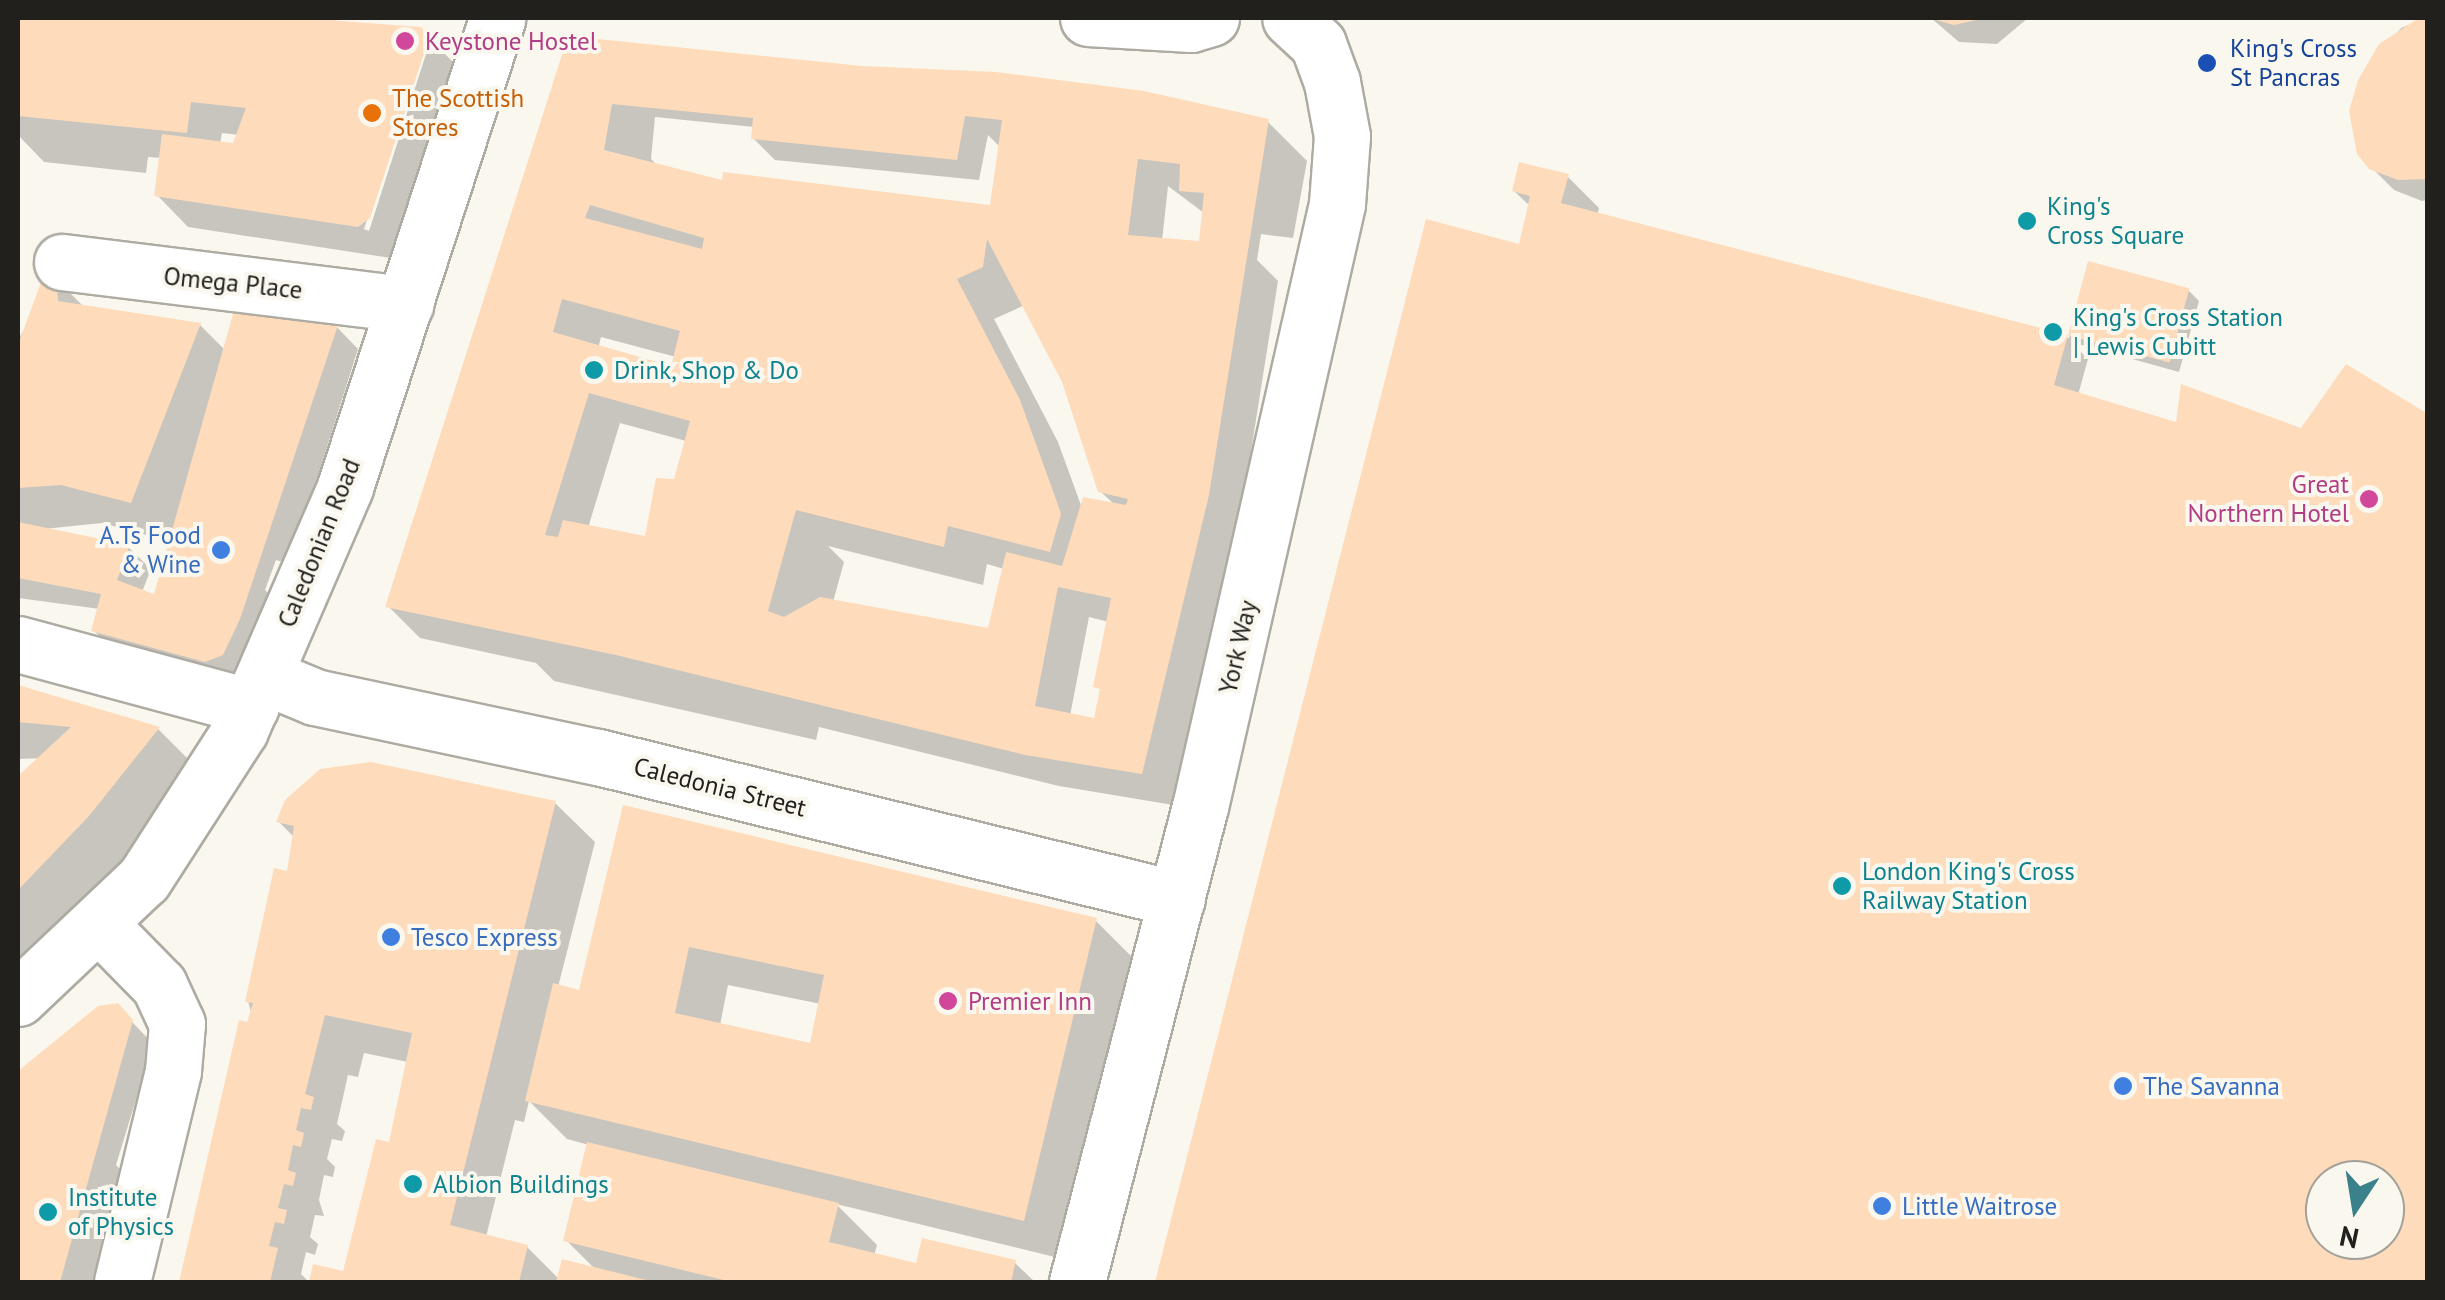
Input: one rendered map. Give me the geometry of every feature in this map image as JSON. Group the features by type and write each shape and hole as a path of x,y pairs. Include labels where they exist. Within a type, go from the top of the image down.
{"main road":[{"name":"Caledonian Road","path":"18,998 102,926 193,811 257,692 345,487 497,18"},
{"path":"1088,18 1191,24 1211,18"},
{"name":"York Way","path":"1076,1282 1178,899 1338,204 1342,136 1317,26"},
{"name":"Omega Place","path":"62,262 405,304"},
{"name":"Caledonia Street","path":"18,644 257,692 315,697 598,757 1178,899"},
{"path":"102,926 160,985 178,1024 173,1071 122,1282"}],"building":[{"path":"18,18 301,18 421,27 430,35 370,218 358,227 154,196 162,134 233,143 246,108 191,102 187,133 18,116"},
{"path":"1929,18 1985,18 1954,25"},
{"path":"2419,18 2428,21 2428,179 2398,180 2369,169 2357,154 2349,111 2358,80 2379,44"},
{"path":"568,36 862,66 996,72 1144,91 1269,119 1209,495 1142,774 1025,755 616,655 385,607","holes":["612,104 753,118 751,139 957,160 965,116 1002,120 990,205 723,172 722,180 604,150","1138,159 1180,164 1179,191 1204,193 1199,241 1128,235","590,205 704,238 702,249 585,218","987,239 1062,382 1098,492 1128,499 1126,505 1083,497 1062,566 1006,552 988,628 820,597 784,617 768,611 796,510 944,547 948,526 1050,552 1061,514 1057,502 1020,400 957,279 983,267","562,299 680,331 671,366 553,332","589,393 690,421 674,479 656,478 645,536 563,520 558,537 545,535","1058,587 1111,598 1093,687 1100,689 1094,718 1035,706"]},
{"name":"London King's Cross Railway Station","path":"1519,162 1569,174 1561,203 2068,335 2054,385 2176,422 2181,384 2301,428 2346,364 2428,414 2428,1282 1155,1282 1426,219 1519,244 1530,196 1512,191"},
{"path":"2088,261 2189,288 2169,363 2068,335"},
{"path":"44,274 56,276 58,301 201,323 131,503 61,485 18,488 18,345"},
{"path":"235,307 329,315 338,325 240,619 223,655 205,662 91,631 101,594 18,578 18,522 130,545 117,580 154,594"},
{"path":"18,685 160,727 89,816 18,890 18,776 71,727 18,722"},
{"name":"Tesco Express","path":"371,762 556,801 450,1225 528,1245 519,1282 309,1282 313,1264 343,1271 376,1139 389,1142 412,1033 325,1015 305,1094 314,1097 311,1110 301,1108 296,1130 304,1133 301,1147 293,1145 288,1170 296,1173 293,1186 284,1184 278,1208 287,1210 284,1224 275,1222 269,1246 278,1248 270,1282 179,1282 239,1020 247,1022 253,1003 245,1002 274,868 287,871 294,826 276,822 285,800 320,769"},
{"name":"Premier Inn","path":"623,805 1097,918 1024,1221 525,1101 553,983 579,990","holes":["689,947 824,975 810,1043 675,1013"]},
{"path":"118,1003 133,1020 60,1282 18,1282 18,1071 98,1006"},
{"path":"587,1142 839,1203 829,1242 916,1263 922,1238 1016,1260 1011,1282 732,1282 563,1241"},
{"path":"562,1259 650,1281 650,1282 556,1282"}],"place":[{"name":"Keystone Hostel","path":"405,41"},
{"name":"King's Cross St Pancras","path":"2207,63"},
{"name":"The Scottish Stores","path":"372,113"},
{"name":"King's Cross Square","path":"2027,221"},
{"name":"King's Cross Station | Lewis Cubitt","path":"2053,332"},
{"name":"Drink, Shop & Do","path":"594,370"},
{"name":"Great Northern Hotel","path":"2369,499"},
{"name":"A.Ts Food & Wine","path":"221,550"},
{"name":"London King's Cross Railway Station","path":"1842,886"},
{"name":"Tesco Express","path":"391,937"},
{"name":"Premier Inn","path":"948,1001"},
{"name":"The Savanna","path":"2123,1086"},
{"name":"Albion Buildings","path":"413,1184"},
{"name":"Little Waitrose","path":"1882,1206"},
{"name":"Institute of Physics","path":"48,1212"}]}
